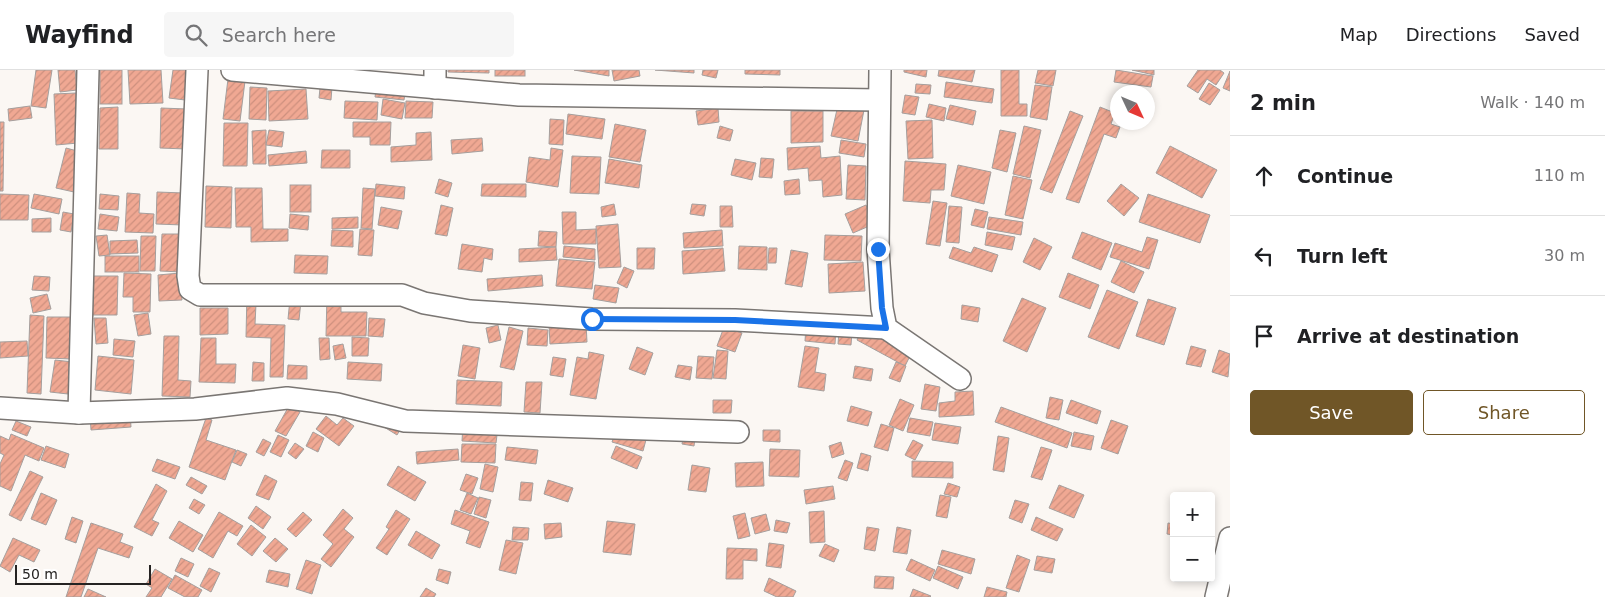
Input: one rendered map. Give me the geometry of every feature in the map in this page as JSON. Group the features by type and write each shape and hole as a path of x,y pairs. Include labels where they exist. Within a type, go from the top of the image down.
{"street":[{"path":"79,413 88,70"},
{"path":"197,70 188,276 190,289 200,295 402,295 424,303 470,311 592,319 735,320 886,328 960,379"},
{"path":"232,70 435,79 519,95 879,100"},
{"path":"880,70 878,249 882,308 886,328"},
{"path":"0,408 79,413 195,409 287,398 338,404 405,421 738,432"},
{"path":"1216,597 1230,538"}],"building":[{"path":"36,70 52,70 46,108 31,106"},
{"path":"58,70 75,70 77,90 60,92"},
{"path":"100,70 122,70 122,104 100,104"},
{"path":"128,70 161,70 163,103 130,104"},
{"path":"173,70 189,70 185,100 169,98"},
{"path":"448,70 489,70 489,73 448,72"},
{"path":"495,70 525,70 525,76 495,76"},
{"path":"574,70 609,70 609,76"},
{"path":"612,70 639,70 640,76 614,81"},
{"path":"655,70 694,70 694,73"},
{"path":"703,70 718,70 716,78 702,75"},
{"path":"745,70 780,70 780,75 745,74"},
{"path":"904,70 927,70 926,77 904,72"},
{"path":"939,70 975,70 972,82 938,76"},
{"path":"1001,70 1019,70 1019,104 1027,104 1027,116 1001,116"},
{"path":"1038,70 1056,70 1053,86 1035,83"},
{"path":"1116,70 1153,76 1151,85 1114,82"},
{"path":"1132,70 1154,70 1154,75"},
{"path":"1198,70 1220,70 1224,73 1216,85 1207,79 1198,93 1187,86"},
{"path":"1230,71 1230,91 1223,88"},
{"path":"321,78 332,87 331,100 319,98"},
{"path":"228,79 245,81 240,121 223,119"},
{"path":"946,82 994,89 992,103 944,97"},
{"path":"377,83 406,87 404,100 375,97"},
{"path":"1209,83 1220,90 1210,105 1199,99"},
{"path":"916,84 931,85 930,94 915,93"},
{"path":"1035,85 1052,87 1047,120 1030,117"},
{"path":"250,87 267,88 266,120 249,119"},
{"path":"306,89 308,119 269,121 268,91"},
{"path":"76,93 78,143 56,145 54,94"},
{"path":"905,95 919,97 915,115 902,113"},
{"path":"383,99 405,103 402,119 381,115"},
{"path":"345,101 378,102 377,120 344,118"},
{"path":"406,101 433,102 432,118 405,118"},
{"path":"929,104 946,108 944,121 926,117"},
{"path":"838,105 864,110 858,141 831,136"},
{"path":"950,105 976,111 973,125 946,119"},
{"path":"30,106 32,118 9,121 8,109"},
{"path":"118,107 118,149 99,149 100,108"},
{"path":"1100,107 1110,111 1110,130 1119,130 1116,138 1104,134 1079,203 1066,199"},
{"path":"161,108 187,109 186,149 160,148"},
{"path":"718,108 719,122 698,125 696,111"},
{"path":"791,111 823,111 823,142 791,143"},
{"path":"1070,111 1083,116 1052,193 1040,189"},
{"path":"568,114 605,119 602,139 566,134"},
{"path":"550,119 564,120 563,145 549,144"},
{"path":"932,120 933,158 908,159 906,121"},
{"path":"0,122 4,122 3,191 0,191"},
{"path":"353,122 391,122 390,145 370,145 370,137 353,137"},
{"path":"224,123 248,123 247,166 223,166"},
{"path":"615,124 646,130 640,162 609,157"},
{"path":"720,126 733,130 730,141 717,138"},
{"path":"1024,126 1041,130 1030,178 1013,174"},
{"path":"266,130 266,164 253,164 252,131"},
{"path":"269,130 284,132 282,147 266,145"},
{"path":"1000,130 1016,133 1007,172 992,168"},
{"path":"431,132 432,160 391,162 391,147 416,145 416,133"},
{"path":"482,138 483,151 452,154 451,140"},
{"path":"841,140 866,144 864,157 839,153"},
{"path":"820,146 821,158 840,156 842,195 823,197 822,180 809,181 808,168 788,170 787,148"},
{"path":"1170,146 1217,170 1202,198 1156,173"},
{"path":"66,148 85,153 74,192 56,188"},
{"path":"551,148 563,150 558,187 526,182 529,157 550,160"},
{"path":"322,150 350,150 350,168 321,168"},
{"path":"306,151 307,163 269,166 268,155"},
{"path":"572,156 601,157 599,194 570,193"},
{"path":"761,158 774,159 772,178 759,177"},
{"path":"609,159 642,165 639,188 605,183"},
{"path":"735,159 756,163 752,180 731,175"},
{"path":"905,161 946,164 944,190 931,190 930,203 903,201"},
{"path":"848,165 866,166 865,200 846,199"},
{"path":"958,165 991,172 984,204 951,196"},
{"path":"1013,176 1032,180 1023,219 1005,215"},
{"path":"439,179 452,183 448,197 435,193"},
{"path":"799,179 800,194 785,195 784,181"},
{"path":"376,184 405,187 404,199 375,196"},
{"path":"482,184 526,184 526,197 481,196"},
{"path":"1121,184 1139,198 1124,216 1107,201"},
{"path":"290,185 311,185 311,212 290,212"},
{"path":"206,186 232,187 231,228 205,227"},
{"path":"235,188 262,188 263,229 288,229 288,241 251,242 251,227 236,227"},
{"path":"363,188 375,189 372,229 361,228"},
{"path":"157,192 184,193 183,225 156,224"},
{"path":"127,193 140,194 139,213 154,214 153,233 125,232"},
{"path":"0,194 29,195 28,220 0,220"},
{"path":"34,194 62,199 59,214 31,208"},
{"path":"100,194 119,196 118,210 99,209"},
{"path":"1148,194 1210,215 1200,243 1139,222"},
{"path":"933,201 947,203 940,246 926,244"},
{"path":"614,204 616,215 602,217 601,207"},
{"path":"692,204 706,205 704,216 690,214"},
{"path":"441,205 453,208 447,236 435,234"},
{"path":"866,205 874,224 853,233 845,214"},
{"path":"720,206 732,206 733,227 720,227"},
{"path":"949,206 962,207 959,243 946,242"},
{"path":"381,207 402,211 398,229 378,225"},
{"path":"975,209 988,212 984,228 971,225"},
{"path":"63,212 74,214 71,232 60,230"},
{"path":"562,212 576,212 576,230 596,229 596,244 563,244"},
{"path":"100,214 119,217 117,231 98,229"},
{"path":"290,214 309,216 308,230 289,228"},
{"path":"358,217 358,228 332,229 332,218"},
{"path":"989,217 1023,222 1021,235 987,229"},
{"path":"51,218 51,232 32,232 32,219"},
{"path":"618,224 621,267 599,268 596,226"},
{"path":"360,229 374,230 372,256 358,255"},
{"path":"332,230 353,231 353,247 331,246"},
{"path":"722,230 723,246 684,248 683,233"},
{"path":"539,231 557,232 556,247 538,246"},
{"path":"987,232 1015,237 1012,250 985,245"},
{"path":"1082,232 1112,243 1101,270 1072,258"},
{"path":"162,234 183,234 182,272 160,271"},
{"path":"107,235 110,255 99,256 96,236"},
{"path":"825,235 862,236 861,261 824,260"},
{"path":"141,236 156,236 155,271 140,271"},
{"path":"1147,237 1158,240 1149,269 1110,257 1115,243 1142,252"},
{"path":"1034,238 1052,247 1040,270 1023,262"},
{"path":"137,240 138,253 110,254 110,241"},
{"path":"462,244 493,249 492,260 484,258 482,272 458,269"},
{"path":"564,246 595,249 595,260 563,257"},
{"path":"739,246 767,247 767,270 738,269"},
{"path":"556,247 557,260 519,262 519,249"},
{"path":"953,247 971,253 974,247 998,255 992,272 949,258"},
{"path":"637,248 655,248 654,269 637,269"},
{"path":"723,248 725,271 683,274 682,251"},
{"path":"769,248 777,248 776,263 768,263"},
{"path":"791,250 808,253 802,287 785,284"},
{"path":"295,255 328,256 327,274 294,273"},
{"path":"105,256 139,256 139,272 105,272"},
{"path":"559,259 595,262 592,289 556,286"},
{"path":"1121,261 1144,272 1134,293 1111,282"},
{"path":"863,262 865,291 829,293 828,264"},
{"path":"624,267 634,271 627,288 617,283"},
{"path":"124,273 151,274 150,312 133,312 133,297 123,297"},
{"path":"180,273 182,300 159,301 158,275"},
{"path":"1068,273 1099,285 1090,309 1059,297"},
{"path":"542,275 543,286 488,291 487,279"},
{"path":"34,276 50,277 49,291 32,290"},
{"path":"93,276 118,276 117,315 92,315"},
{"path":"595,285 619,288 616,303 593,299"},
{"path":"1107,290 1138,302 1119,349 1088,337"},
{"path":"247,292 256,304 255,324 285,325 283,377 270,377 271,338 246,337"},
{"path":"47,294 51,309 33,313 30,298"},
{"path":"327,295 341,295 341,312 367,312 366,336 326,336"},
{"path":"1022,298 1046,308 1027,352 1003,341"},
{"path":"290,299 301,301 299,320 288,319"},
{"path":"1148,299 1176,308 1164,345 1136,336"},
{"path":"962,305 980,308 978,322 961,319"},
{"path":"200,308 228,308 228,334 200,335"},
{"path":"148,313 151,334 138,336 134,315"},
{"path":"30,315 44,316 41,394 27,393"},
{"path":"47,317 73,317 72,359 46,358"},
{"path":"94,318 106,318 108,343 96,344"},
{"path":"369,318 385,319 383,337 368,336"},
{"path":"586,323 587,342 550,344 549,325"},
{"path":"498,325 501,340 489,343 486,328"},
{"path":"806,326 836,329 835,344 805,341"},
{"path":"509,327 523,331 514,370 500,367"},
{"path":"724,327 742,333 735,352 717,346"},
{"path":"528,328 548,330 547,346 527,345"},
{"path":"863,328 911,354 905,366 857,340"},
{"path":"839,331 852,332 851,345 838,344"},
{"path":"164,336 179,336 178,380 191,381 190,397 162,396"},
{"path":"352,337 369,338 368,356 352,356"},
{"path":"201,338 216,338 216,364 236,364 235,383 199,382"},
{"path":"319,338 329,338 330,359 320,360"},
{"path":"114,339 135,341 133,357 113,355"},
{"path":"27,341 28,356 0,358 0,342"},
{"path":"343,344 346,358 335,360 333,346"},
{"path":"463,345 480,348 475,379 458,376"},
{"path":"805,346 819,348 815,372 826,374 824,391 798,387"},
{"path":"1191,346 1206,350 1201,367 1186,364"},
{"path":"637,347 653,353 645,375 629,369"},
{"path":"717,350 728,351 726,379 713,378"},
{"path":"1219,350 1230,354 1228,377 1212,372"},
{"path":"589,352 604,355 596,399 570,395 577,357 588,359"},
{"path":"98,356 134,360 131,394 95,390"},
{"path":"698,356 714,357 712,379 696,378"},
{"path":"553,357 566,359 563,377 550,375"},
{"path":"55,360 73,362 68,394 50,392"},
{"path":"253,362 264,363 264,381 252,381"},
{"path":"348,362 382,364 381,381 347,379"},
{"path":"896,362 906,366 900,382 889,378"},
{"path":"288,365 307,366 307,379 287,379"},
{"path":"678,365 692,367 690,380 675,377"},
{"path":"855,366 873,369 871,381 853,378"},
{"path":"457,380 502,382 501,406 456,404"},
{"path":"526,382 542,382 540,413 524,412"},
{"path":"925,384 940,387 936,411 921,409"},
{"path":"973,391 974,415 939,417 939,403 955,401 955,392"},
{"path":"1050,397 1063,400 1059,420 1046,418"},
{"path":"900,399 914,405 903,431 889,425"},
{"path":"713,400 732,400 731,413 713,413"},
{"path":"1071,400 1101,411 1097,424 1066,413"},
{"path":"289,406 300,412 286,436 275,431"},
{"path":"851,406 872,412 868,426 847,421"},
{"path":"1001,407 1072,433 1067,448 995,422"},
{"path":"130,412 131,427 91,430 90,415"},
{"path":"326,416 337,425 343,418 354,426 339,446 316,429"},
{"path":"390,416 404,423 397,435 384,427"},
{"path":"206,418 212,420 206,440 236,450 225,480 189,467"},
{"path":"910,418 933,422 930,436 907,432"},
{"path":"1111,420 1128,426 1118,454 1101,448"},
{"path":"16,421 31,427 27,436 12,430"},
{"path":"935,423 961,427 958,444 932,440"},
{"path":"881,424 894,428 888,451 874,447"},
{"path":"463,425 498,427 496,443 462,441"},
{"path":"617,428 647,436 643,451 612,442"},
{"path":"685,428 696,430 694,446 682,444"},
{"path":"763,430 780,430 780,442 763,441"},
{"path":"313,432 324,438 318,452 306,446"},
{"path":"1074,432 1094,436 1091,450 1071,446"},
{"path":"11,434 44,448 39,461 25,455 11,491 0,486 0,464 4,455 0,453 0,436 9,440"},
{"path":"278,435 289,440 281,457 270,452"},
{"path":"998,436 1009,438 1004,472 993,470"},
{"path":"263,439 271,443 264,456 256,452"},
{"path":"913,440 923,445 915,460 905,455"},
{"path":"841,442 844,454 832,458 829,446"},
{"path":"295,443 304,449 296,459 288,453"},
{"path":"462,444 496,444 495,463 461,462"},
{"path":"46,446 69,454 65,468 41,460"},
{"path":"616,446 642,457 637,469 611,458"},
{"path":"507,447 538,450 536,464 505,460"},
{"path":"1041,447 1052,450 1042,480 1031,477"},
{"path":"458,449 459,460 417,464 416,452"},
{"path":"770,449 800,450 799,477 769,476"},
{"path":"237,450 247,454 241,466 232,462"},
{"path":"861,453 871,456 868,471 857,468"},
{"path":"157,459 180,467 175,479 152,471"},
{"path":"845,460 853,463 847,481 838,478"},
{"path":"912,461 953,462 953,478 912,477"},
{"path":"763,462 764,486 736,487 735,463"},
{"path":"485,464 498,467 493,492 480,489"},
{"path":"692,465 710,468 706,492 688,490"},
{"path":"398,466 426,482 415,501 387,485"},
{"path":"30,471 43,477 21,521 9,515"},
{"path":"466,474 478,478 472,494 460,490"},
{"path":"265,475 277,481 269,500 256,495"},
{"path":"191,477 207,486 202,494 186,485"},
{"path":"548,480 573,488 568,502 544,494"},
{"path":"521,482 533,483 531,501 519,500"},
{"path":"948,483 960,487 957,497 944,494"},
{"path":"156,484 167,491 152,520 159,523 152,536 134,527"},
{"path":"1059,485 1084,495 1074,518 1049,508"},
{"path":"833,486 835,499 806,504 804,490"},
{"path":"41,493 57,500 46,525 31,519"},
{"path":"467,493 478,498 471,514 460,510"},
{"path":"940,495 951,497 947,518 936,516"},
{"path":"479,497 491,500 486,518 474,514"},
{"path":"194,499 205,505 199,514 189,508"},
{"path":"1015,500 1029,504 1022,523 1009,518"},
{"path":"256,506 271,517 263,529 248,518"},
{"path":"343,509 353,518 344,529 354,537 331,567 321,559 333,544 323,535"},
{"path":"396,510 410,519 387,555 376,548 389,529 386,527"},
{"path":"455,510 489,522 480,548 466,543 470,531 451,524"},
{"path":"824,511 825,542 810,543 809,512"},
{"path":"219,512 243,526 237,536 228,531 213,558 198,549"},
{"path":"303,512 312,520 296,537 287,529"},
{"path":"745,513 750,536 738,539 733,516"},
{"path":"766,514 770,530 755,534 751,518"},
{"path":"72,517 83,521 76,543 65,539"},
{"path":"1036,517 1063,529 1057,541 1031,530"},
{"path":"776,520 790,523 787,533 774,531"},
{"path":"179,521 203,535 193,552 169,538"},
{"path":"607,521 635,524 631,555 603,552"},
{"path":"91,523 123,534 120,542 133,547 129,558 98,548 81,597 66,597"},
{"path":"561,523 562,537 545,539 544,524"},
{"path":"1168,523 1170,523 1170,534 1167,534"},
{"path":"251,525 266,537 252,556 237,544"},
{"path":"513,527 529,528 528,540 512,540"},
{"path":"867,527 879,529 875,551 864,549"},
{"path":"897,527 911,530 907,554 893,552"},
{"path":"416,531 440,545 432,559 408,545"},
{"path":"13,538 40,550 34,562 19,555 10,572 0,566"},
{"path":"275,538 288,549 276,562 263,551"},
{"path":"506,540 523,543 516,574 499,570"},
{"path":"769,543 784,545 781,568 766,566"},
{"path":"825,544 839,550 834,562 819,556"},
{"path":"727,548 757,549 757,561 743,560 743,579 726,579"},
{"path":"942,550 975,559 971,574 938,564"},
{"path":"1017,555 1030,560 1019,592 1006,588"},
{"path":"1037,556 1055,559 1052,573 1034,570"},
{"path":"181,558 194,564 188,577 175,571"},
{"path":"911,559 935,570 930,581 906,570"},
{"path":"306,560 321,565 312,594 296,589"},
{"path":"938,566 963,577 958,589 933,578"},
{"path":"209,568 220,573 211,592 200,586"},
{"path":"155,569 172,579 161,597 146,597 152,588 146,584"},
{"path":"439,569 451,572 448,584 436,580"},
{"path":"269,570 290,574 288,587 266,582"},
{"path":"175,575 202,590 198,597 185,597 168,588"},
{"path":"875,576 894,577 893,589 874,588"},
{"path":"769,578 796,591 793,597 777,597 764,591"},
{"path":"987,587 1007,592 1006,597 984,597"},
{"path":"426,588 436,594 434,597 420,597"},
{"path":"88,589 106,597 84,597"},
{"path":"913,589 931,596 910,597"}],"route":[{"path":"592,319 735,320 886,328 882,308 878,249"}]}
